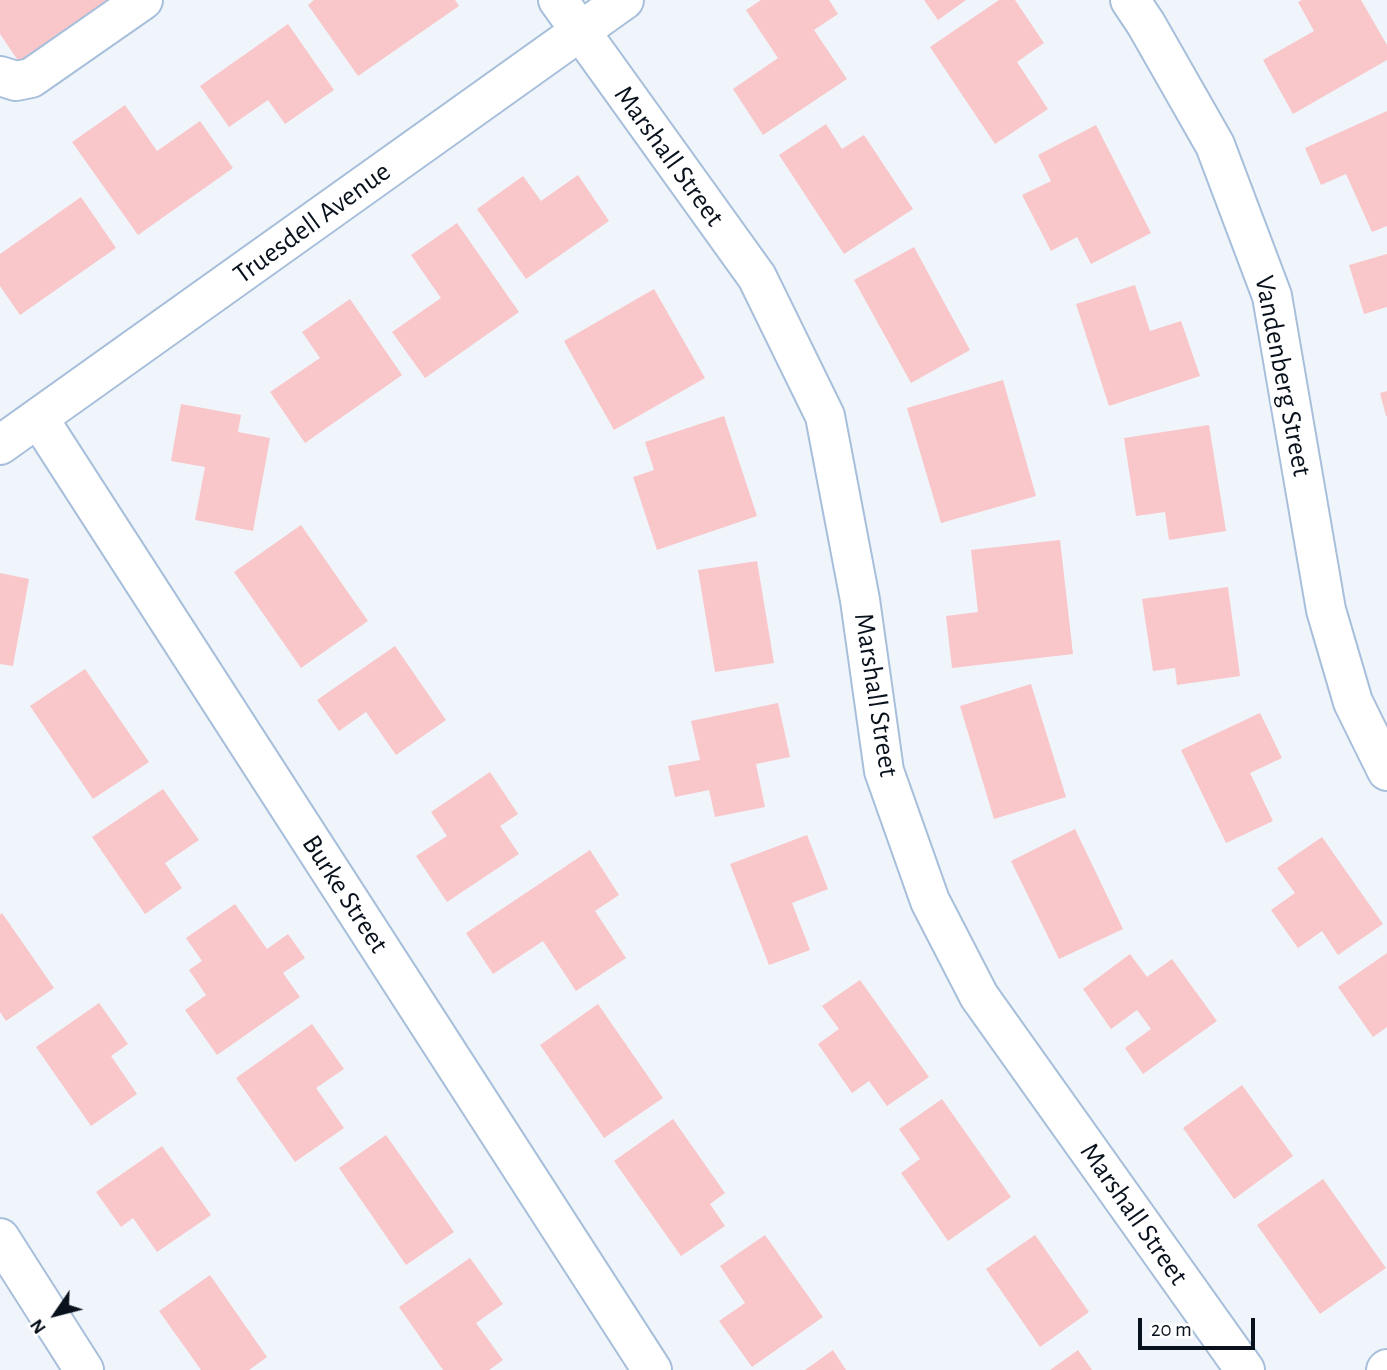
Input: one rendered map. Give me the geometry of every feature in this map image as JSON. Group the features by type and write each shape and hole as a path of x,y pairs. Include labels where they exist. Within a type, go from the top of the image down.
{"street":[{"path":"0,76 16,81 31,78 143,0"},
{"name":"Marshall Street","path":"558,0 757,277 825,416 860,600 884,771 930,901 979,996 1245,1370"},
{"name":"Truesdell Avenue","path":"0,445 624,0"},
{"name":"Vandenberg Street","path":"1129,0 1146,24 1215,145 1272,296 1326,610 1353,702 1387,771"},
{"name":"Burke Street","path":"38,419 652,1370"},
{"path":"0,1238 85,1370"}],"building":[{"path":"0,0 108,0 19,62 0,34"},
{"path":"314,0 455,0 459,6 358,76 308,5"},
{"path":"761,0 829,0 838,14 814,30 847,79 763,135 733,89 778,58 746,10"},
{"path":"924,0 966,0 938,20"},
{"path":"999,0 1015,0 1044,43 1017,62 1048,109 995,144 930,47"},
{"path":"1361,0 1387,45 1387,60 1293,114 1263,60 1314,31 1298,2"},
{"path":"288,24 334,90 285,124 268,100 229,127 200,86"},
{"path":"125,105 157,151 200,121 233,168 138,235 72,142"},
{"path":"1387,111 1387,226 1372,232 1346,174 1321,185 1305,148"},
{"path":"826,124 842,149 864,135 913,209 844,254 779,155"},
{"path":"1096,125 1151,233 1091,264 1077,237 1051,251 1022,195 1051,181 1038,155"},
{"path":"578,175 609,221 526,279 477,209 523,176 541,201"},
{"path":"81,197 116,248 20,315 0,286 0,254"},
{"path":"457,223 519,312 425,378 392,332 441,298 411,255"},
{"path":"914,247 970,350 911,383 854,280"},
{"path":"1387,254 1387,307 1364,314 1349,265"},
{"path":"1135,285 1150,331 1181,321 1200,376 1109,406 1076,304"},
{"path":"654,289 705,378 614,430 564,341"},
{"path":"350,299 402,375 305,443 270,392 320,358 302,332"},
{"path":"1003,380 1036,496 941,523 907,408"},
{"path":"1387,391 1387,416 1386,416 1380,393"},
{"path":"181,404 241,415 238,432 270,438 253,531 195,520 205,467 171,461"},
{"path":"724,416 757,516 657,550 633,477 654,470 645,442"},
{"path":"1209,425 1226,531 1169,540 1165,512 1136,516 1124,438"},
{"path":"301,525 368,621 301,668 234,572"},
{"path":"1060,540 1073,654 952,668 946,616 978,612 971,550"},
{"path":"757,561 774,663 715,672 698,570"},
{"path":"0,573 29,579 13,666 0,664"},
{"path":"1228,587 1240,676 1177,685 1175,668 1153,671 1142,599"},
{"path":"395,646 446,720 396,755 366,712 339,731 317,700"},
{"path":"85,669 149,762 93,799 30,706"},
{"path":"1031,684 1066,797 994,819 960,706"},
{"path":"778,703 790,757 756,764 765,807 715,817 709,790 675,797 668,766 700,760 691,721"},
{"path":"1260,713 1282,758 1250,773 1273,821 1226,843 1181,750"},
{"path":"490,772 518,814 500,826 519,854 447,902 416,856 447,836 431,812"},
{"path":"163,789 199,840 165,863 182,888 145,914 92,837"},
{"path":"1075,829 1123,929 1059,959 1011,861"},
{"path":"807,835 828,889 792,903 810,950 769,965 730,864"},
{"path":"1322,837 1383,924 1338,955 1322,931 1298,948 1271,910 1295,893 1277,868"},
{"path":"590,850 619,895 595,911 626,958 576,991 543,941 493,974 466,933"},
{"path":"235,904 267,949 288,934 305,958 283,973 300,997 217,1055 185,1010 206,995 189,970 202,961 186,938"},
{"path":"2,913 54,988 6,1021 0,1012"},
{"path":"1387,953 1387,1027 1373,1037 1338,987"},
{"path":"1130,954 1147,977 1172,959 1217,1021 1143,1074 1125,1048 1151,1029 1137,1010 1111,1029 1083,989"},
{"path":"860,980 929,1077 887,1106 869,1081 852,1093 818,1044 839,1029 822,1006"},
{"path":"99,1003 128,1044 111,1056 137,1094 91,1126 36,1047"},
{"path":"598,1004 663,1098 604,1138 540,1045"},
{"path":"312,1024 344,1069 316,1088 344,1128 295,1162 236,1078"},
{"path":"1242,1085 1293,1156 1234,1199 1183,1128"},
{"path":"942,1099 1011,1197 948,1241 901,1173 920,1159 899,1129"},
{"path":"673,1119 725,1193 710,1204 725,1226 681,1256 614,1161"},
{"path":"386,1135 454,1232 406,1265 339,1168"},
{"path":"162,1146 211,1215 157,1252 133,1218 121,1227 96,1192"},
{"path":"1323,1179 1386,1268 1320,1314 1257,1225"},
{"path":"765,1235 823,1317 752,1367 719,1321 745,1303 720,1266"},
{"path":"1035,1235 1089,1312 1040,1347 986,1269"},
{"path":"470,1258 503,1304 476,1323 503,1360 489,1370 443,1370 399,1307"},
{"path":"210,1275 267,1357 249,1370 201,1370 159,1311"},
{"path":"833,1350 846,1370 805,1370"},
{"path":"1078,1350 1092,1370 1050,1370"}]}
